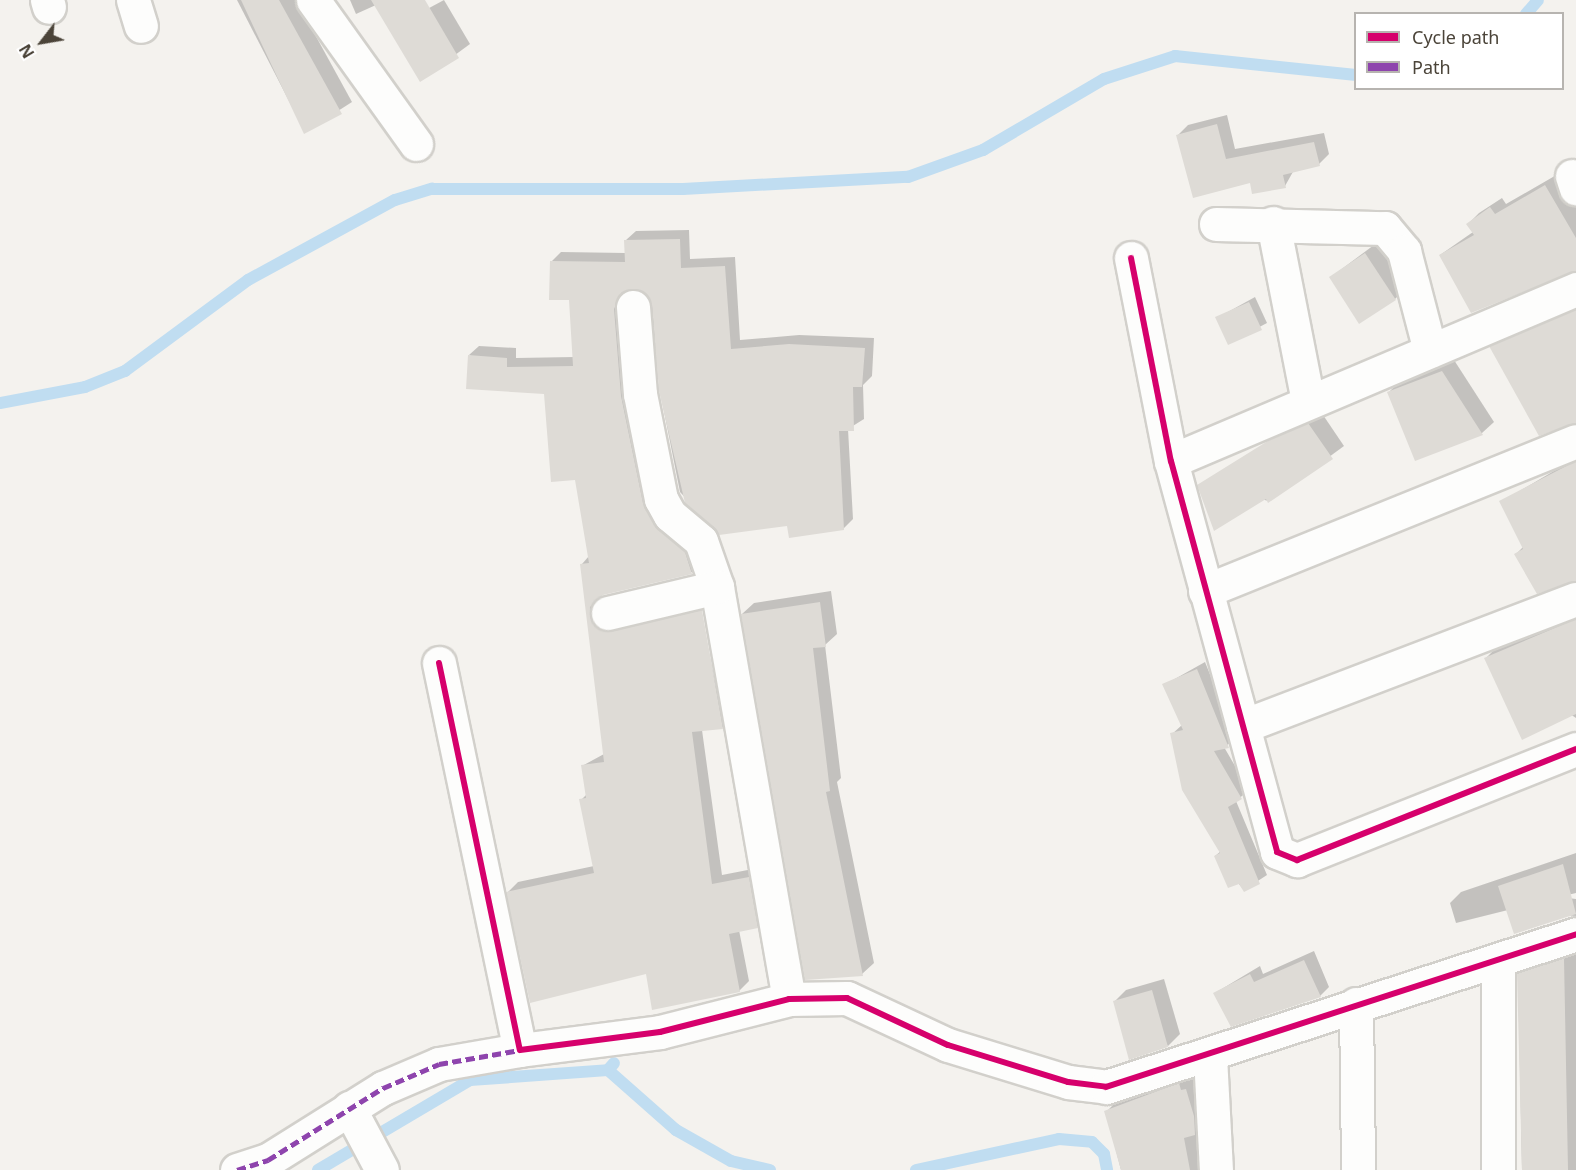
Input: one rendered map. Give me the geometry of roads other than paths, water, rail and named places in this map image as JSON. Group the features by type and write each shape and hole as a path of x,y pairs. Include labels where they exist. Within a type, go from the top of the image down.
{"street":[{"path":"313,0 416,144"},
{"path":"1273,223 1308,402"},
{"path":"1216,224 1372,225 1390,233 1404,251 1430,351"},
{"path":"1131,258 1171,461 1277,852 1297,860 1576,749"},
{"path":"1171,461 1576,289"},
{"path":"633,307 640,394 664,507 701,541 717,587 789,999"},
{"path":"1205,591 1576,441"},
{"path":"608,613 717,587"},
{"path":"1243,726 1576,599"},
{"path":"439,663 520,1050"},
{"path":"237,1170 268,1160 351,1110 440,1064 520,1050 660,1032 789,999 856,999 948,1045 1087,1085 1106,1087 1210,1056 1356,1004 1498,962 1576,934"},
{"path":"1498,962 1498,1170"},
{"path":"1356,1004 1358,1170"},
{"path":"1210,1056 1216,1170"},
{"path":"351,1110 382,1170"}],"waterway":[{"path":"1528,12 1538,0"},
{"path":"0,403 85,387 125,371 248,280 395,200 432,189 683,189 908,177 983,150 1104,79 1175,56 1354,75"},
{"path":"318,1170 470,1080 608,1070 614,1063"},
{"path":"608,1070 676,1130 731,1161 770,1170"},
{"path":"916,1170 1059,1139 1092,1142 1104,1154 1107,1170"}]}
